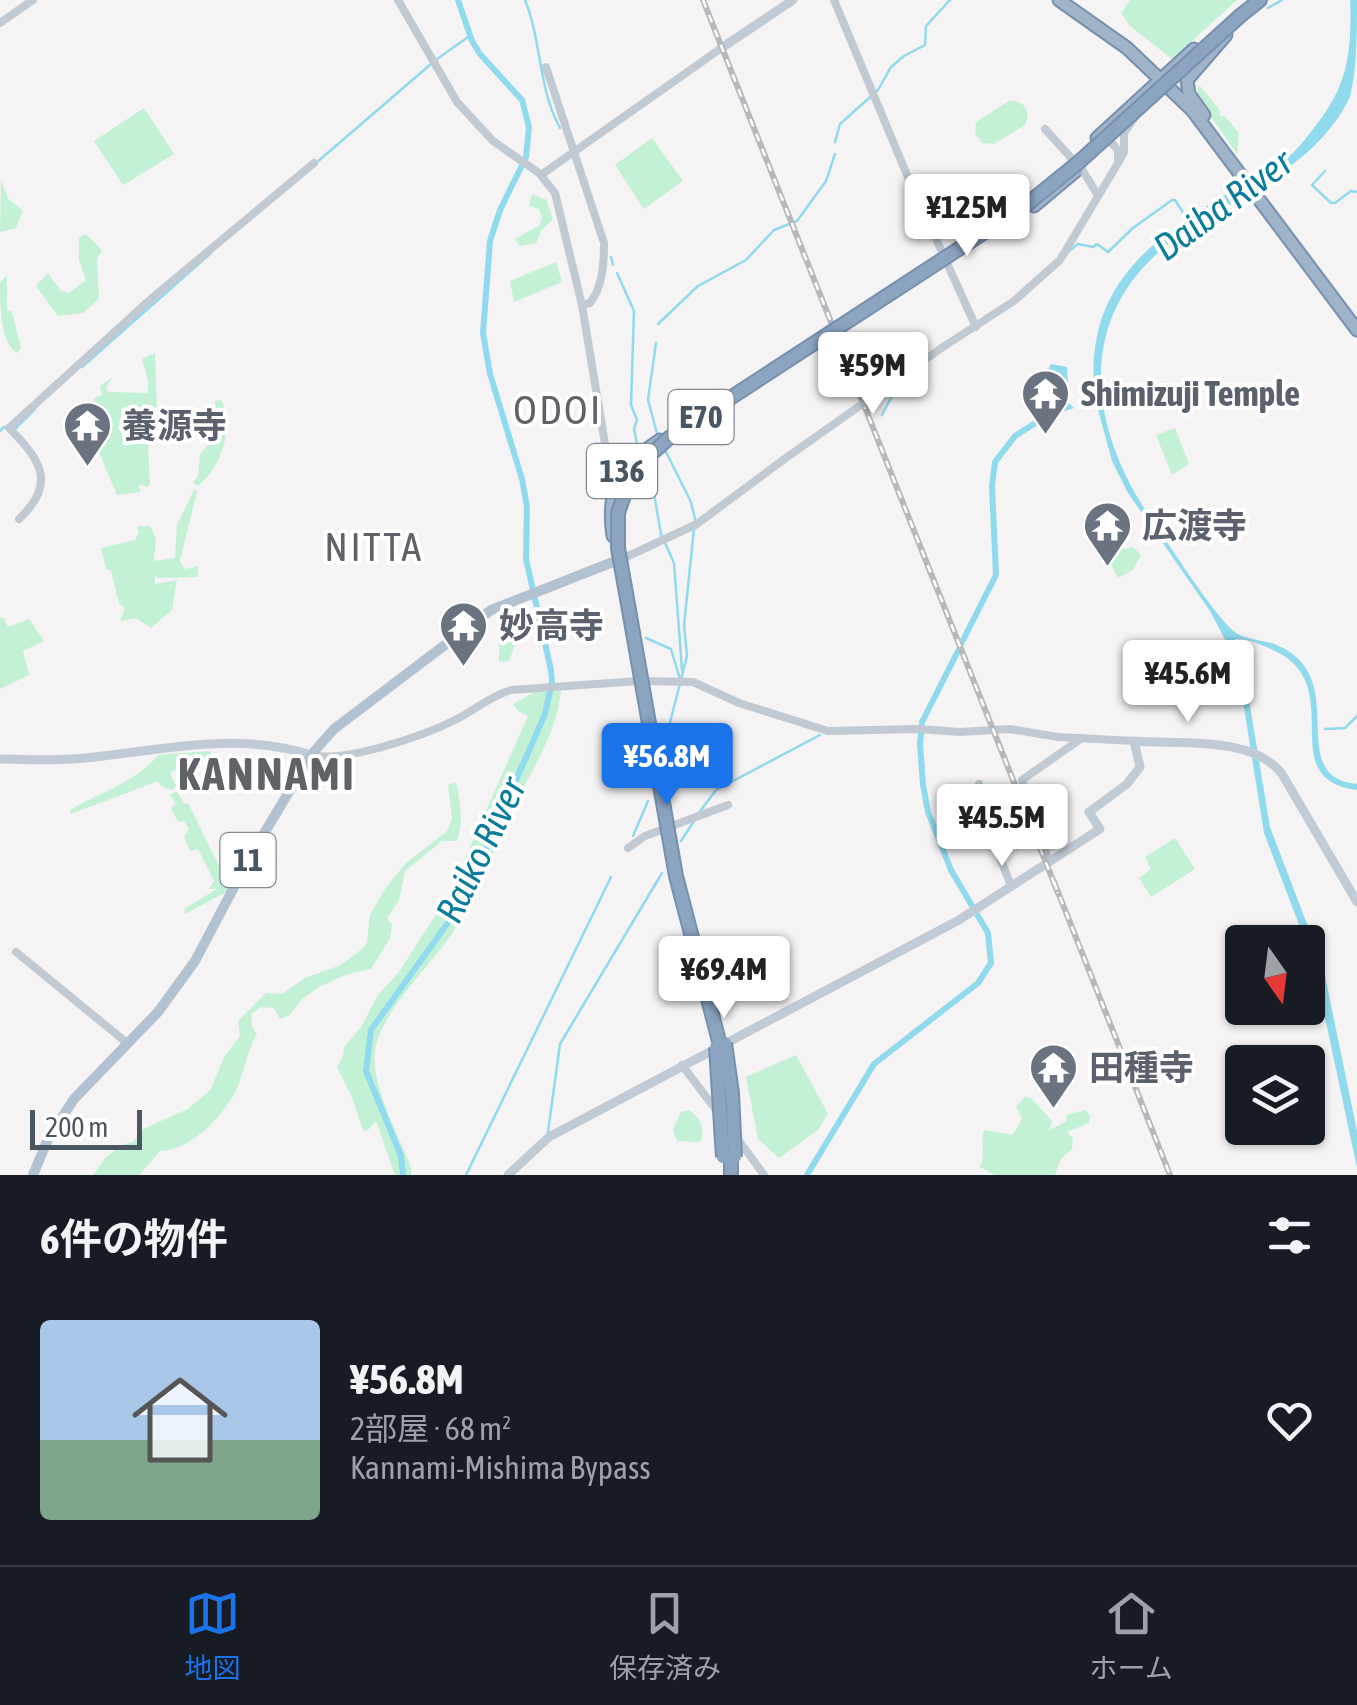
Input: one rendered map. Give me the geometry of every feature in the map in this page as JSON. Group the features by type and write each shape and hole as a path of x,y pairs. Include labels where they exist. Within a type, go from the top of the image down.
{"highway":[{"path":"1062,0 1167,81 1206,120"},
{"path":"1076,164 1258,0"},
{"path":"1218,141 1189,94 1187,80 1258,0"},
{"name":"E70","path":"729,1157 728,1108 714,1019 670,846 622,581 617,527 628,484 642,462 669,438 1036,197 1258,0"},
{"path":"868,308 947,258 1109,140 1167,81 1226,35"},
{"path":"1167,81 1218,141 1357,328"},
{"name":"136","path":"721,1045 668,827 620,559 617,510 623,474 798,354"},
{"path":"721,1045 732,1093 729,1175"}],"main road":[{"path":"720,49 792,0"},
{"name":"11","path":"33,1175 48,1139 74,1099 158,1012 195,961 239,876 310,756 334,729 466,627 519,598 620,559"},
{"path":"0,759 60,760 235,742 280,746 310,756"},
{"path":"508,1175 549,1136 975,911 1100,829 1089,812 1127,784 1140,767 1134,742 1238,747 1272,762 1357,902"}],"street":[{"path":"0,23 33,0"},
{"path":"398,0 457,102 484,133 538,172 557,198 582,305 608,462 623,474"},
{"path":"834,0 976,327"},
{"path":"538,172 574,153 720,49"},
{"path":"546,68 604,242 597,291 590,302 582,305"},
{"path":"620,559 697,524 1036,284 1060,260 1094,206 1097,194 1106,187 1124,152 1124,133 1135,117"},
{"path":"1045,129 1097,194"},
{"path":"1109,140 1118,150 1118,163"},
{"path":"19,519 36,504 42,480 36,460 13,432 152,298 314,164"},
{"path":"310,756 329,758 413,737 460,718 492,696 511,690 643,681 698,684 739,703 827,731 1010,729 1134,742"},
{"path":"1050,862 1022,780 1082,738"},
{"path":"978,784 984,818 1012,886"},
{"path":"628,848 668,827 728,805"},
{"path":"16,952 127,1043"},
{"path":"682,1065 764,1175"}],"green space":[{"path":"1130,0 1237,0 1172,59 1130,26 1121,13"},
{"path":"1199,85 1219,109 1220,116 1225,116 1239,133 1237,154 1196,95"},
{"path":"1009,101 1025,107 1025,125 994,144 982,143 975,133 976,122"},
{"path":"144,108 174,154 123,185 94,141"},
{"path":"652,138 683,181 644,209 615,165"},
{"path":"1,181 9,200 23,210 16,228 0,232"},
{"path":"532,194 546,200 553,219 536,243 520,246 515,239 540,225 542,218 539,209 529,206"},
{"path":"86,234 102,250 97,259 99,299 83,313 58,316 36,286 48,273 61,291 69,293 86,280 79,260 79,238"},
{"path":"556,262 562,282 514,302 510,281"},
{"path":"7,275 7,310 12,312 21,349 17,353 7,341 2,322 0,282"},
{"path":"155,353 157,414 148,449 150,483 148,487 139,484 140,492 117,495 99,452 81,456 78,453 94,398 102,395 100,386 113,377 107,392 148,393 142,359"},
{"path":"221,400 227,422 223,446 213,469 198,486 193,483 198,476 200,454 213,430 215,401"},
{"path":"1175,428 1189,464 1172,475 1156,435"},
{"path":"194,490 197,491 180,561 185,569 198,566 198,577 157,578 155,574 155,584 177,580 172,610 151,628 136,618 120,621 125,608 119,603 101,548 135,540 137,526 150,526 156,539 153,567 154,561 175,558 177,525"},
{"path":"1116,541 1123,549 1133,547 1141,555 1133,570 1118,578 1108,559 1113,556 1111,548"},
{"path":"0,618 8,627 29,619 44,641 23,651 29,675 0,689"},
{"path":"518,623 509,661 499,662 499,626"},
{"path":"561,691 548,738 469,905 451,935 396,1005 379,1035 375,1050 377,1079 411,1167 411,1175 395,1175 376,1121 367,1131 363,1130 337,1067 344,1047 449,894 528,716 513,704 535,692"},
{"path":"210,751 214,757 170,772 176,786 172,790 158,781 71,814 70,810 140,772 158,755"},
{"path":"456,782 461,819 457,841 442,841 405,871 399,900 387,918 392,925 390,938 371,969 319,987 302,999 290,1015 280,1019 274,1008 261,1007 251,1014 257,1034 234,1094 209,1127 181,1146 160,1151 139,1175 93,1175 106,1157 133,1142 143,1129 188,1109 211,1089 224,1057 240,1036 238,1021 266,993 282,994 305,978 341,965 363,948 370,915 385,889 405,864 447,831 452,819 448,785"},
{"path":"177,791 184,804 188,803 223,874 230,877 250,839 251,844 226,892 185,914 184,909 217,889 209,889 214,881 198,849 190,851 184,837 189,829 184,821 178,822 171,808 176,804 170,795"},
{"path":"1175,838 1195,869 1151,897 1139,878 1151,869 1145,857"},
{"path":"796,1055 828,1114 818,1130 779,1158 758,1139 746,1077"},
{"path":"1025,1097 1031,1098 1052,1121 1049,1130 1067,1121 1066,1115 1085,1110 1090,1115 1089,1123 1067,1132 1073,1139 1072,1149 1060,1160 1055,1175 995,1175 980,1167 984,1130 1013,1135 1022,1119 1016,1106"},
{"path":"689,1110 701,1124 700,1142 677,1141 673,1130 681,1112"}],"water":[{"name":"Daiba River","path":"1350,0 1357,0 1354,74 1350,97 1336,121 1300,159 1188,230 1151,259 1125,292 1108,327 1101,364 1103,403 1112,442 1152,520 1230,627 1242,636 1274,644 1298,659 1311,678 1324,764 1335,777 1357,784 1357,790 1332,782 1319,768 1313,750 1307,685 1295,666 1273,650 1235,639 1270,827 1307,925 1299,925 1264,833 1242,695 1230,649 1210,611 1128,493 1112,461 1097,406 1090,406 1090,400 1095,397 1095,349 1106,309 1125,275 1184,222 1293,153 1323,116 1341,83"},
{"path":"1051,364 1067,367 1069,403 1074,408 1049,417 1057,389 1047,372"},
{"path":"1325,976 1357,1131 1357,1168 1325,1017"}],"waterway":[{"name":"Raiko River","path":"403,1175 401,1156 366,1071 371,1030 462,903 545,714 552,682 526,559 527,507 522,479 490,374 483,333 490,241 500,210 526,157 529,127 522,100 472,41 458,0"},
{"path":"525,0 548,97 560,128"},
{"path":"835,142 840,124 878,90 891,67 925,45 926,26 950,0"},
{"path":"1268,8 1282,0"},
{"path":"437,59 471,35"},
{"path":"316,163 431,64"},
{"path":"658,324 698,286 746,260 774,230 797,221 826,181 835,154"},
{"name":"Daiba River","path":"1325,171 1312,185 1331,203 1351,191 1357,192"},
{"name":"Daiba River","path":"1068,252 1078,244 1097,244 1108,252 1172,200 1187,219"},
{"path":"82,367 211,253"},
{"path":"611,257 613,265"},
{"path":"617,273 634,311 631,405 637,420 634,429 638,448"},
{"path":"656,343 648,400 658,437"},
{"path":"882,415 898,384 926,364"},
{"path":"15,429 35,409"},
{"path":"961,644 996,575 992,486 995,462 1015,436 1053,412"},
{"path":"0,431 4,427"},
{"path":"664,448 691,502 695,519 684,625 687,656 664,746"},
{"path":"646,463 661,534 674,563 682,670"},
{"path":"646,638 671,649 680,679"},
{"path":"807,1175 874,1064 978,983 991,963 988,933 951,870 928,812 923,785 922,722 958,651"},
{"path":"1325,729 1345,728 1357,716"},
{"path":"698,814 716,790 820,735"},
{"path":"633,836 648,801"},
{"path":"681,841 694,821"},
{"path":"548,1132 560,1044 662,873"},
{"path":"466,1175 611,877"}],"railway":[{"path":"703,0 1058,893"},
{"path":"1054,882 1170,1175"}],"place":[{"name":"Shimizuji Temple","path":"1046,436"},
{"name":"養源寺","path":"87,468"},
{"name":"広渡寺","path":"1107,568"},
{"name":"妙高寺","path":"464,668"},
{"name":"田種寺","path":"1054,1110"}],"district":[{"name":"ODOI","path":"558,410"},
{"name":"NITTA","path":"374,547"},
{"name":"KANNAMI","path":"267,774"}]}
